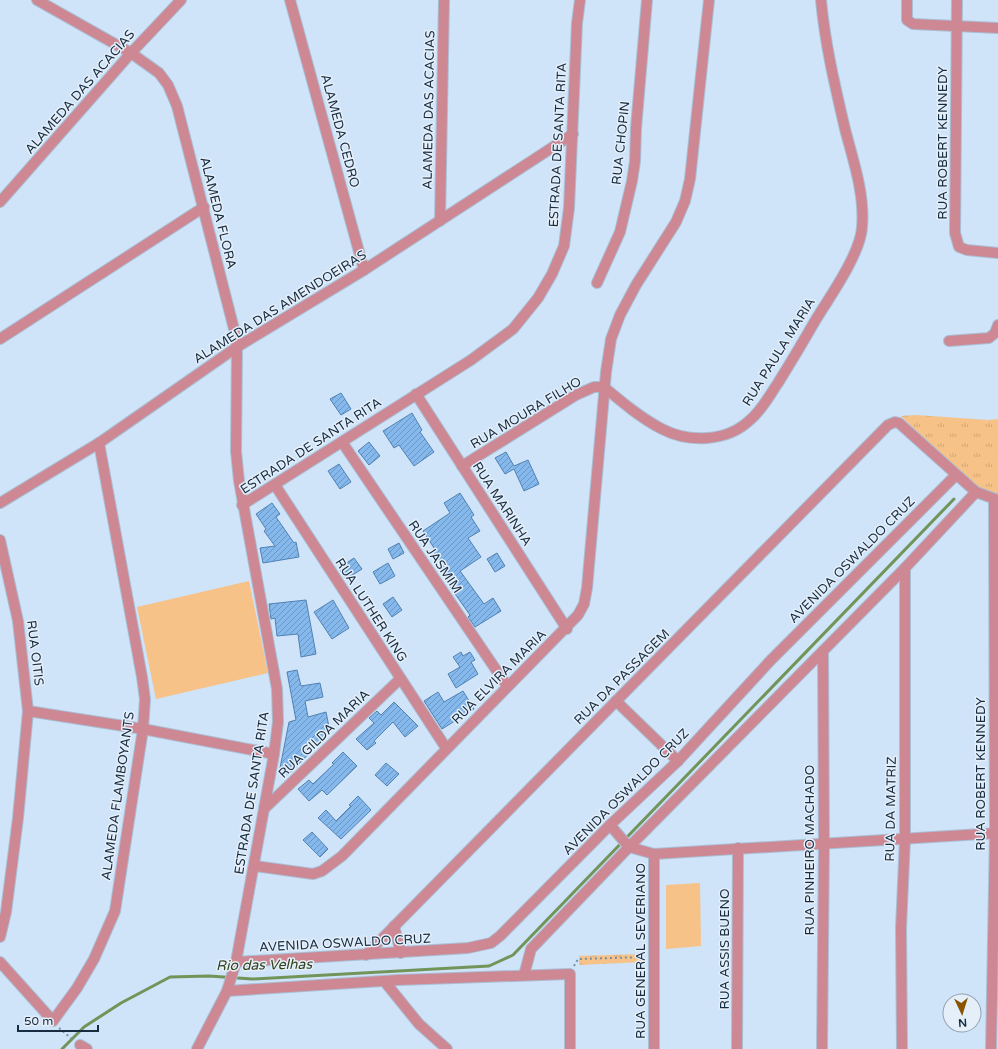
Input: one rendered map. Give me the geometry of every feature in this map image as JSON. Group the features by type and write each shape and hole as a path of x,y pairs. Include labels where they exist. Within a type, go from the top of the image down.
{"street":[{"name":"ALAMEDA FLORA","path":"37,0 131,53 159,73 168,85 177,106 204,207 237,347 236,450 242,505"},
{"name":"ALAMEDA DAS ACACIAS","path":"0,202 131,53 181,0"},
{"name":"ALAMEDA CEDRO","path":"290,0 364,270"},
{"name":"ALAMEDA DAS ACACIAS","path":"440,221 444,0"},
{"name":"ESTRADA DE SANTA RITA","path":"197,1049 228,988 235,966 255,866 278,722 278,689 242,505 471,360 512,329 541,292 552,274 564,246 569,208 580,0"},
{"name":"RUA CHOPIN","path":"597,283 620,232 632,181 635,161 636,128 647,0"},
{"path":"604,387 608,352 620,315 636,285 676,222 685,201 690,179 709,0"},
{"name":"RUA PAULA MARIA","path":"604,387 640,417 663,430 683,437 704,438 730,433 750,421 764,404 801,346 856,251 862,228 862,207 857,174 834,85 824,31 821,0"},
{"path":"907,0 907,20 913,24 956,28 998,28"},
{"name":"RUA ROBERT KENNEDY","path":"957,0 955,233 960,247 967,250 998,253"},
{"name":"ALAMEDA DAS AMENDOEIRAS","path":"0,503 99,443 237,347 364,270 573,134"},
{"path":"0,339 204,207"},
{"path":"949,341 989,338 995,333 998,325"},
{"name":"RUA MOURA FILHO","path":"462,466 576,395 594,387 604,387"},
{"name":"RUA ELVIRA MARIA","path":"255,866 313,874 322,871 342,856 446,748 578,615 584,604 587,588 604,387"},
{"name":"RUA MARINHA","path":"416,394 566,628"},
{"name":"RUA DA PASSAGEM","path":"366,955 888,425 895,422 899,423 959,477"},
{"name":"RUA JASMIM","path":"342,442 507,686"},
{"name":"ALAMEDA FLAMBOYANTS","path":"0,962 53,1021 77,988 94,959 115,911 143,729 145,699 99,443"},
{"path":"959,477 974,490 996,499"},
{"name":"AVENIDA OSWALDO CRUZ","path":"235,966 468,948 490,943 500,936 613,829 770,661 959,477"},
{"name":"RUA LUTHER KING","path":"275,485 446,748"},
{"path":"524,972 531,950 628,845 906,568 974,490"},
{"name":"RUA ROBERT KENNEDY","path":"991,1049 996,833 996,499"},
{"name":"RUA OITIS","path":"0,540 18,621 28,711 15,842 6,912 0,937"},
{"name":"RUA DA MATRIZ","path":"902,1049 901,928 904,840 906,568"},
{"name":"RUA PINHEIRO MACHADO","path":"822,1049 824,845 823,651"},
{"name":"RUA GILDA MARIA","path":"265,808 400,679"},
{"path":"616,702 678,761"},
{"path":"28,711 143,729 274,754"},
{"path":"613,829 628,845 654,854 738,848 824,845 996,833"},
{"name":"RUA ASSIS BUENO","path":"738,848 738,1049"},
{"name":"RUA GENERAL SEVERIANO","path":"654,854 654,1049"},
{"path":"394,926 401,953"},
{"path":"228,988 385,982 524,972 570,974 570,1049"},
{"path":"385,982 419,1024 447,1049"}],"path":[{"path":"570,974 578,958 654,957"},
{"path":"64,1033 81,1045"}],"green space":[{"path":"916,415 988,420 998,419 998,501 976,492 901,416"},
{"path":"249,581 268,673 156,699 137,607"},
{"path":"700,883 701,946 666,949 666,885"},
{"path":"642,954 643,962 579,965 579,956"}],"building":[{"path":"341,393 351,409 341,415 330,399"},
{"path":"412,413 422,430 420,432 434,452 414,466 399,445 394,448 383,431"},
{"path":"369,442 380,456 369,465 358,451"},
{"path":"506,452 514,466 528,460 539,484 524,491 514,469 505,474 495,458"},
{"path":"339,464 351,482 340,489 328,471"},
{"path":"460,493 474,515 471,517 480,531 468,538 481,557 460,571 484,604 493,598 501,611 475,627 468,617 470,615 446,581 451,577 434,553 436,551 423,531 450,513 444,503"},
{"path":"272,503 280,514 276,517 294,543 296,542 299,557 263,563 260,548 275,546 264,531 266,529 256,514"},
{"path":"399,543 404,553 393,559 388,549"},
{"path":"497,553 505,566 495,572 487,559"},
{"path":"354,558 362,569 346,579 339,568"},
{"path":"388,563 395,576 380,584 373,572"},
{"path":"393,597 402,610 392,617 383,604"},
{"path":"306,600 316,654 301,657 298,634 277,636 275,618 271,619 269,604"},
{"path":"333,600 349,628 332,639 314,612"},
{"path":"461,652 463,656 470,652 475,660 471,662 478,674 456,688 448,674 460,667 453,657"},
{"path":"297,670 301,686 320,683 323,697 305,701 308,717 326,712 330,732 288,775 280,768 289,722 296,720 287,672"},
{"path":"463,691 474,709 442,729 424,701 438,692 444,702"},
{"path":"394,702 418,726 405,737 393,722 374,741 376,743 367,750 356,739 374,723 369,718 377,711 381,715"},
{"path":"343,752 357,766 327,795 322,790 309,801 298,789 309,780 313,784 334,764 332,763"},
{"path":"386,763 399,774 387,786 375,775"},
{"path":"358,796 371,810 341,839 318,818 326,810 336,821 351,806 349,805"},
{"path":"312,832 328,849 320,857 303,840"}],"waterway":[{"name":"Rio das Velhas","path":"62,1049 84,1027 121,1003 170,977 209,976 252,979 489,966 513,955 954,499"}]}
